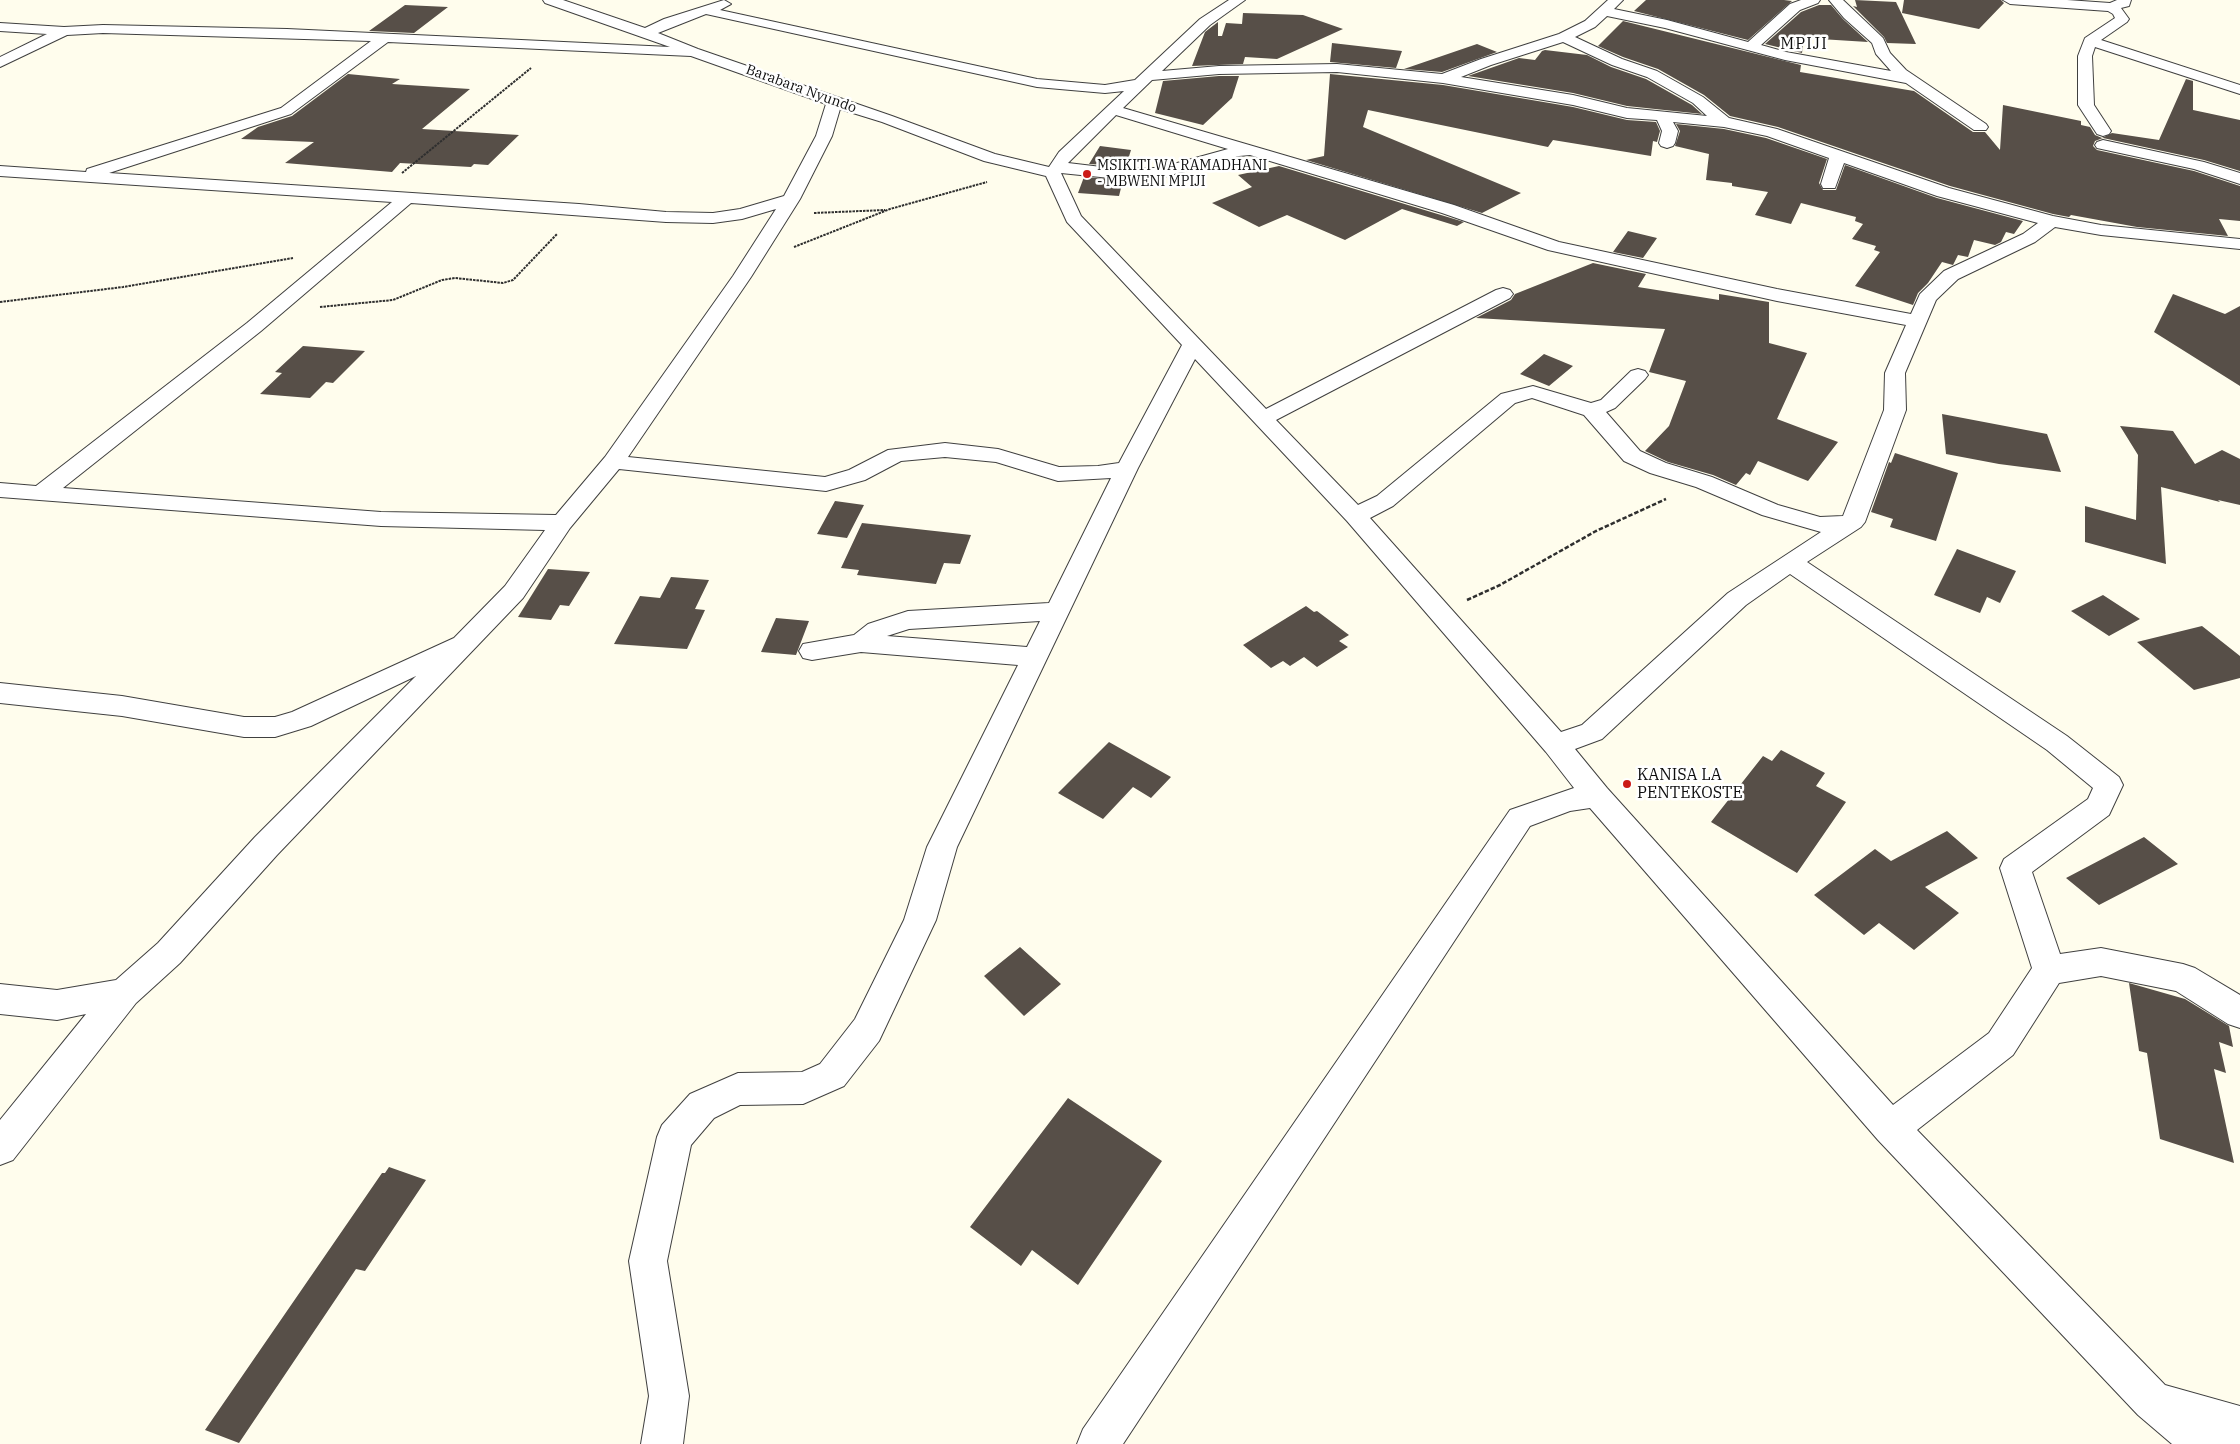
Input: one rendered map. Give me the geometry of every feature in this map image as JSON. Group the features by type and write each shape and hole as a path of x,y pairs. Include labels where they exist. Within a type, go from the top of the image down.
{"street":[{"name":"Barabara Nyundo","path":"550,0 834,102 887,119 990,158 1048,169 1110,173 1160,173 1238,152 1257,151"},
{"path":"646,33 669,22 708,10 732,0"},
{"path":"1238,0 1205,22 1066,155 1048,169 1073,218 1355,516 1556,745 1598,796 1892,1128 2152,1401 2205,1444"},
{"path":"1443,79 1486,62 1564,37 1590,24 1616,0"},
{"path":"1750,48 1795,7 1813,0"},
{"path":"1836,0 1849,15 1878,41 1883,54 1901,73 1914,80 1980,127"},
{"path":"2010,0 2111,7 2124,2 2124,0"},
{"path":"2111,7 2118,12 2122,19 2090,41 2085,56 2086,105 2103,138 2198,165 2240,180"},
{"path":"708,10 1037,83 1105,89 1145,80 1219,70 1318,68 1443,79 1573,100 1627,113 1724,122 1771,132 1943,192 2052,221 2110,231 2240,244"},
{"path":"1604,11 1667,24 1750,48 1914,80"},
{"path":"0,27 64,31 103,29 287,33 693,52"},
{"path":"0,63 64,31"},
{"path":"1564,37 1676,86 1698,100 1724,122"},
{"path":"82,176 286,111 384,38"},
{"path":"2090,41 2240,90"},
{"path":"0,1148 124,993 169,953 266,846 514,592 562,523 612,462 753,260 833,133 834,102"},
{"path":"1114,110 1448,209 1554,246 1777,295 1916,321"},
{"path":"1662,116 1670,131 1667,143"},
{"path":"859,126 887,119"},
{"path":"1829,184 1838,156"},
{"path":"0,171 579,209 666,217 713,218 786,207"},
{"path":"40,494 279,306 407,198"},
{"path":"1556,745 1592,732 1737,599 1790,562 1853,522 1895,410 1895,373 1927,298 1951,275 2029,238 2052,221"},
{"path":"1262,419 1503,294"},
{"path":"662,1444 669,1396 648,1261 675,1137 702,1106 738,1089 803,1088 832,1075 867,1030 920,920 942,847 1127,468 1193,343"},
{"path":"1592,410 1608,404 1638,375"},
{"path":"1355,516 1385,501 1508,398 1533,392 1592,410 1632,456 1658,468 1704,482 1770,510 1811,522 1838,525 1853,522"},
{"path":"612,462 826,484 857,475 896,455 945,450 998,456 1058,474 1098,473 1127,468"},
{"path":"0,490 381,519 562,523"},
{"path":"1790,562 2057,743 2109,785 2099,807 2015,868 2049,970"},
{"path":"861,643 877,630 908,620 1057,611"},
{"path":"0,693 122,706 244,727 275,727 301,719 468,640"},
{"path":"812,651 861,643 1035,657"},
{"path":"1098,1444 1520,818 1568,800 1598,796"},
{"path":"1892,1128 2002,1044 2049,970 2101,962 2183,978 2240,1013"},
{"path":"0,999 58,1005 124,993"},
{"path":"2152,1401 2240,1427"}],"path":[{"path":"372,196 558,46"},
{"path":"753,260 782,251 890,209 1048,169"},
{"path":"786,207 890,209"},
{"path":"279,306 319,307 393,300 442,280 455,278 503,283 513,280 579,209"},
{"path":"0,302 123,288 350,248"},
{"path":"1440,614 1500,585 1596,531 1704,482"}],"building":[{"path":"1646,0 1792,1 1748,40 1634,11"},
{"path":"1855,0 1896,2 1916,44 1887,43 1884,37 1853,6 1857,7"},
{"path":"1904,0 2001,0 2004,3 1979,29 1902,13"},
{"path":"405,5 448,7 414,33 369,31"},
{"path":"1819,5 1831,5 1868,42 1804,38 1802,53 1765,44 1801,12"},
{"path":"1243,13 1303,15 1343,29 1277,59 1245,57 1243,64 1192,66 1205,32 1218,22 1218,36 1222,36 1226,23 1242,24"},
{"path":"1623,21 1801,65 1800,72 1914,91 1973,132 1985,132 2000,150 2003,105 2081,121 2081,125 2090,127 2095,135 2102,138 2112,133 2159,140 2186,79 2193,81 2193,110 2240,120 2240,171 2204,160 2103,138 2095,141 2093,146 2097,150 2194,171 2240,186 2240,221 2219,219 2228,236 2137,227 2071,215 2069,217 2053,214 1950,186 1778,127 1730,116 1704,95 1658,69 1598,46"},
{"path":"1332,43 1402,51 1396,68 1330,62"},
{"path":"1477,44 1497,52 1442,72 1404,69"},
{"path":"1545,50 1587,55 1611,67 1646,79 1692,105 1702,114 1627,106 1573,93 1468,76 1519,58 1535,60"},
{"path":"348,74 400,79 392,84 470,89 422,129 519,135 488,165 474,164 471,167 400,163 392,172 285,163 314,142 241,139 258,127 292,116"},
{"path":"1330,74 1443,85 1573,107 1627,120 1656,122 1660,131 1657,142 1653,141 1651,156 1553,140 1548,147 1368,110 1363,127 1521,193 1482,213 1306,160 1324,156"},
{"path":"1239,76 1232,98 1203,125 1155,113 1163,81"},
{"path":"1676,124 1724,129 1766,138 1827,159 1819,183 1823,190 1836,190 1845,165 1937,198 2023,221 2014,234 2006,232 2001,242 1995,245 1974,240 1968,257 1958,255 1953,265 1942,262 1928,283 1918,293 1913,305 1855,286 1880,252 1874,250 1876,246 1852,239 1863,224 1855,221 1856,217 1801,203 1791,224 1755,215 1768,192 1732,186 1732,183 1706,180 1709,154 1675,146 1680,131"},
{"path":"1100,146 1131,150 1126,166 1089,164"},
{"path":"1279,166 1464,222 1457,226 1402,209 1345,240 1287,215 1259,227 1212,203 1252,187 1238,175"},
{"path":"1084,177 1123,180 1119,196 1078,193"},
{"path":"1628,231 1657,238 1643,258 1613,252"},
{"path":"1593,263 1646,274 1638,287 1719,300 1719,294 1769,302 1769,343 1807,353 1777,419 1838,442 1808,481 1758,461 1750,475 1746,473 1736,485 1713,475 1668,462 1645,451 1669,426 1686,381 1649,372 1665,329 1476,318 1511,300 1515,294"},
{"path":"2173,294 2225,314 2240,306 2240,386 2154,332"},
{"path":"303,346 365,351 333,383 326,382 310,398 260,394 282,373 275,372"},
{"path":"1544,354 1573,366 1549,386 1520,374"},
{"path":"1942,414 2047,434 2061,472 1999,464 1946,454"},
{"path":"2120,426 2173,431 2195,464 2222,450 2240,459 2240,505 2218,500 2220,502 2161,487 2166,564 2085,542 2085,506 2136,520 2138,455"},
{"path":"1895,453 1958,473 1936,541 1890,527 1893,519 1871,512 1889,462 1891,463"},
{"path":"835,501 864,505 847,538 817,534"},
{"path":"862,523 971,535 960,564 944,563 936,584 857,575 859,570 841,568"},
{"path":"1957,549 2016,571 2000,603 1987,597 1980,613 1934,595"},
{"path":"548,569 590,572 569,606 560,605 551,620 518,617"},
{"path":"671,577 709,580 695,609 705,610 687,649 614,644 640,596 660,598"},
{"path":"2103,595 2140,619 2109,636 2071,611"},
{"path":"1306,606 1314,612 1317,611 1349,635 1339,641 1348,647 1317,667 1304,657 1290,666 1283,661 1271,668 1243,645"},
{"path":"776,618 809,621 796,655 761,652"},
{"path":"2202,626 2240,656 2240,678 2194,690 2137,642"},
{"path":"1109,742 1171,777 1151,798 1133,787 1103,819 1058,793"},
{"path":"1781,750 1825,773 1816,786 1846,802 1797,873 1711,822 1763,756 1772,761"},
{"path":"1947,831 1978,858 1925,887 1959,913 1914,950 1879,923 1864,935 1814,895 1875,849 1891,861"},
{"path":"2144,837 2178,864 2099,905 2066,878"},
{"path":"1020,947 1061,984 1024,1016 984,976"},
{"path":"2129,983 2185,999 2229,1026 2233,1047 2219,1042 2226,1073 2214,1069 2234,1163 2160,1139 2147,1053 2139,1051"},
{"path":"1068,1098 1162,1161 1078,1285 1032,1250 1021,1266 970,1227"},
{"path":"389,1167 426,1180 365,1271 356,1269 239,1443 205,1430 382,1173 385,1173"}],"place":[{"name":"MSIKITI WA RAMADHANI - MBWENI MPIJI","path":"1087,174"},
{"name":"KANISA LA PENTEKOSTE","path":"1627,784"}],"district":[{"name":"MPIJI","path":"1804,44"}]}
